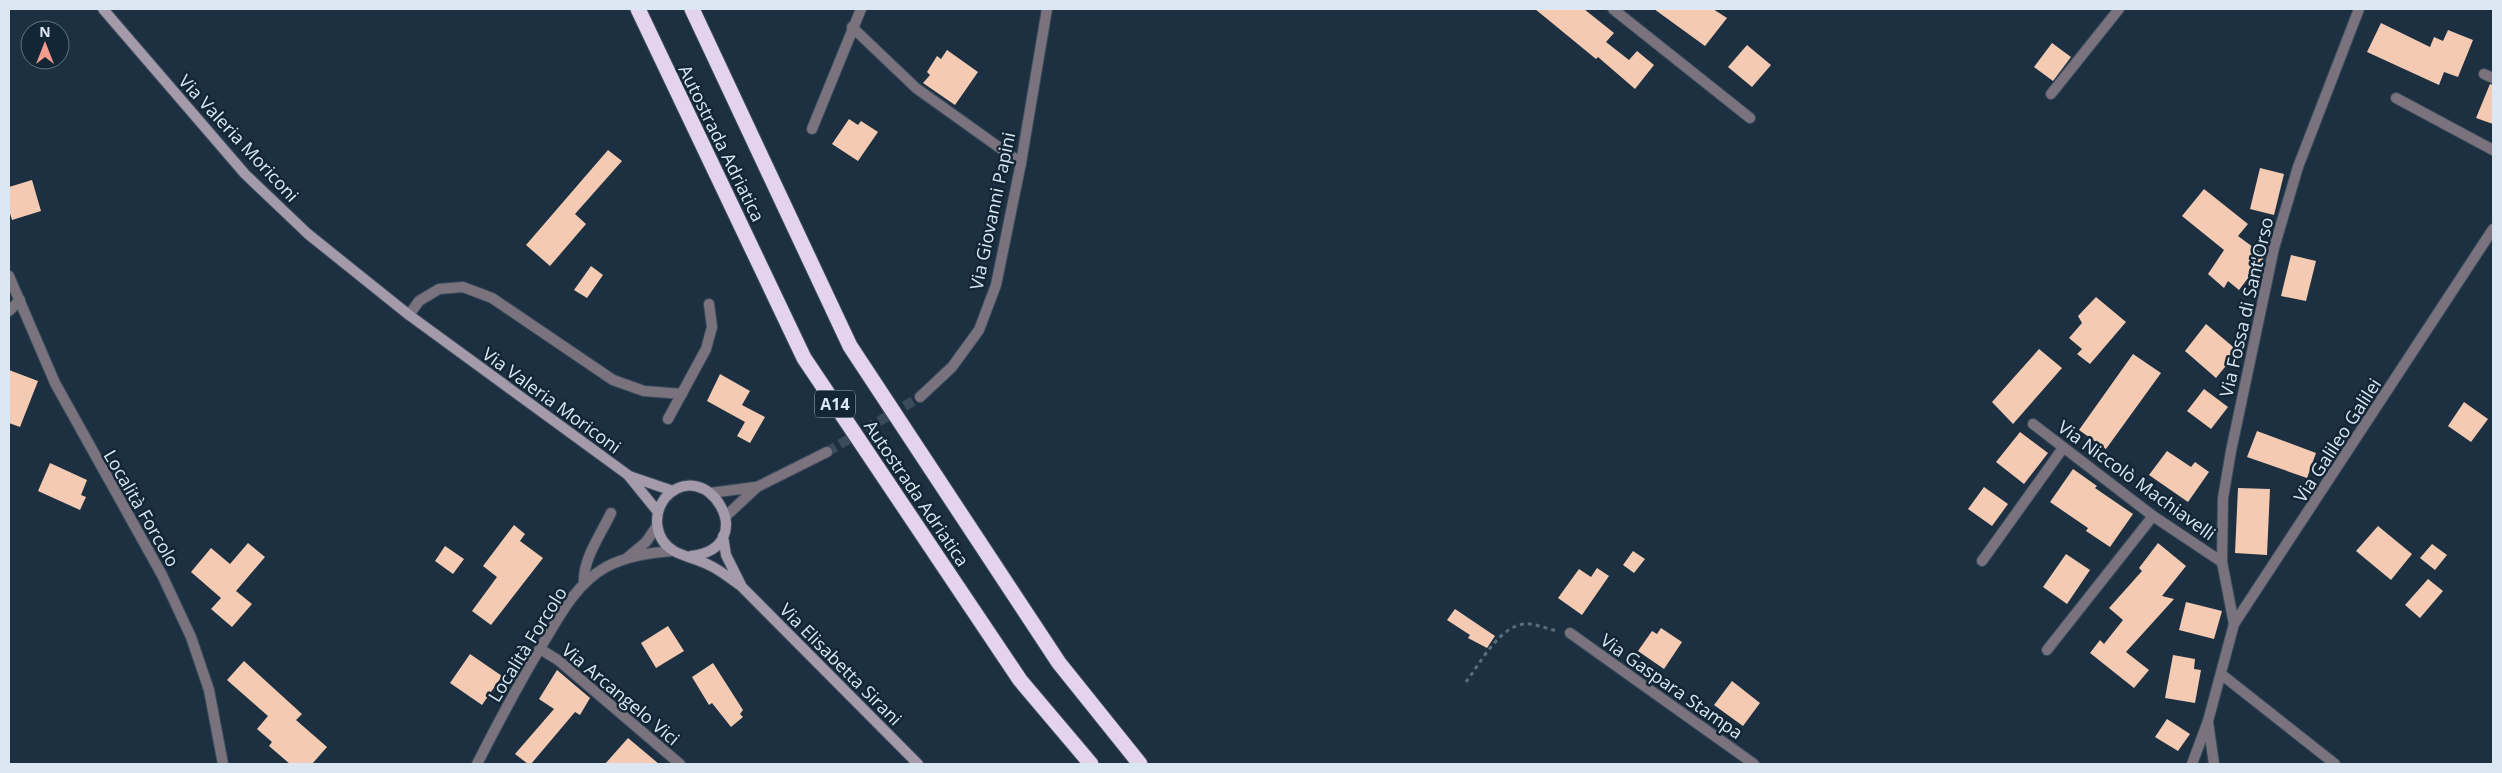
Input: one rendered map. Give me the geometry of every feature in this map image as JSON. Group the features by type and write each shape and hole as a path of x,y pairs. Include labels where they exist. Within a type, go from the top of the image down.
{"highway":[{"name":"Autostrada Adriatica","path":"638,9 804,358 1020,680 1091,764"},
{"name":"Autostrada Adriatica","path":"692,9 850,346 1059,663 1140,764"}],"main road":[{"name":"Via Valeria Moriconi","path":"104,9 246,174 308,234 409,315 628,475 658,512"},
{"name":"Via Valeria Moriconi","path":"628,475 673,491"},
{"path":"691,487 710,492 718,499 726,516 723,536 711,551 691,556 672,551 660,536 657,526 658,512 665,499 673,491 691,487"},
{"name":"Via Elisabetta Sirani","path":"723,536 726,555 741,586"},
{"name":"Via Elisabetta Sirani","path":"691,556 712,566 741,586 918,764"}],"street":[{"path":"812,129 852,26 861,9"},
{"name":"Via Giovanni Papini","path":"920,397 952,367 979,330 996,285 1021,163 1046,9"},
{"path":"1614,9 1750,118"},
{"path":"2051,94 2119,9"},
{"name":"Via Fossa di Sant'Orso","path":"2234,624 2222,562 2223,498 2229,461 2274,248 2298,167 2359,9"},
{"path":"852,26 916,88 1021,163"},
{"path":"2396,98 2493,150"},
{"name":"Via Galileo Galilei","path":"2192,764 2208,721 2234,624 2493,229"},
{"name":"Località Forcolo","path":"9,276 55,383 162,575 191,637 209,690 223,764"},
{"path":"409,315 419,301 439,289 462,287 492,298 613,380 644,391 682,394"},
{"path":"9,311 20,300"},
{"path":"668,419 706,349 712,327 709,304"},
{"name":"Via Niccolò Machiavelli","path":"2033,424 2153,516 2222,562"},
{"path":"1982,560 2063,448"},
{"path":"726,516 756,487 827,452"},
{"path":"710,492 756,487"},
{"name":"Località Forcolo","path":"477,764 512,696 565,606 584,584 583,574 586,564 611,513"},
{"path":"2047,650 2153,516"},
{"path":"627,558 646,542 657,526"},
{"path":"584,584 605,568 627,558 672,551"},
{"name":"Via Gaspara Stampa","path":"1570,633 1754,764"},
{"name":"Via Arcangelo Vici","path":"540,649 558,660 680,764"},
{"path":"2220,674 2335,764"},
{"path":"2208,721 2214,764"}],"path":[{"path":"1466,682 1505,631 1516,625 1530,624 1570,633"}],"building":[{"path":"1535,9 1584,9 1614,33 1606,42 1629,60 1637,51 1654,65 1635,89 1598,57 1596,59"},
{"path":"1654,9 1713,9 1727,18 1705,46"},
{"path":"2381,23 2430,47 2434,37 2443,41 2448,30 2473,40 2458,77 2444,72 2439,85 2367,52"},
{"path":"2052,43 2071,57 2053,81 2034,67"},
{"path":"1747,45 1771,65 1752,87 1728,67"},
{"path":"947,50 978,72 955,105 923,83 930,75 927,72 937,56 941,59"},
{"path":"2490,84 2493,85 2493,124 2476,118"},
{"path":"849,119 858,125 861,121 878,132 858,161 832,144"},
{"path":"608,150 622,161 575,214 586,224 550,266 526,245"},
{"path":"2260,168 2284,174 2274,215 2250,209"},
{"path":"32,180 41,211 12,220 9,210 9,187"},
{"path":"2204,189 2248,224 2238,236 2265,256 2239,290 2228,281 2224,288 2208,274 2224,250 2182,216"},
{"path":"2291,255 2316,261 2306,301 2281,296"},
{"path":"591,266 603,275 587,298 574,290"},
{"path":"2096,297 2126,322 2090,364 2077,354 2082,349 2069,338 2082,323 2078,316"},
{"path":"2206,324 2238,351 2216,378 2185,351"},
{"path":"2039,349 2062,368 2013,424 1992,402"},
{"path":"2133,354 2161,373 2106,449 2079,430"},
{"path":"9,370 38,381 20,427 9,423"},
{"path":"720,374 750,391 742,405 765,417 750,443 737,436 745,422 707,401"},
{"path":"2204,389 2228,407 2211,429 2187,411"},
{"path":"2464,402 2488,419 2471,442 2448,426"},
{"path":"2257,431 2316,453 2307,478 2247,457"},
{"path":"2020,432 2048,453 2024,484 1996,462"},
{"path":"2167,451 2191,467 2195,462 2209,472 2188,502 2149,475"},
{"path":"50,463 87,480 81,495 86,497 80,510 38,491"},
{"path":"2073,469 2097,486 2095,488 2133,514 2110,547 2086,531 2088,528 2050,502"},
{"path":"1984,487 2008,504 1992,526 1968,509"},
{"path":"2238,488 2270,489 2267,555 2235,553"},
{"path":"514,525 525,534 520,541 543,558 491,625 472,611 497,577 483,566"},
{"path":"2378,526 2412,554 2391,580 2356,551"},
{"path":"248,543 265,557 236,591 252,604 232,627 211,609 221,598 191,572 211,548 230,564"},
{"path":"2158,543 2186,566 2162,596 2174,599 2126,652 2149,670 2134,688 2090,653 2100,640 2104,644 2123,620 2109,608 2142,571 2139,568"},
{"path":"2432,544 2447,555 2435,570 2420,558"},
{"path":"445,546 464,559 453,574 435,561"},
{"path":"1633,551 1645,559 1634,573 1623,565"},
{"path":"2066,554 2090,570 2067,604 2043,587"},
{"path":"1597,568 1609,576 1582,615 1558,598 1579,569 1591,577"},
{"path":"2428,579 2443,591 2420,618 2405,605"},
{"path":"2186,602 2222,611 2214,639 2179,630"},
{"path":"1455,609 1495,636 1487,648 1468,638 1470,635 1447,620"},
{"path":"668,626 684,651 656,668 641,643"},
{"path":"1661,628 1682,642 1664,669 1638,651 1652,631 1657,634"},
{"path":"470,654 502,676 482,705 450,683"},
{"path":"2173,655 2195,659 2194,669 2201,670 2195,703 2165,698"},
{"path":"244,661 302,714 296,720 327,747 312,764 290,764 269,746 272,742 257,729 268,716 227,680"},
{"path":"713,663 743,710 740,714 743,717 731,727 712,703 709,705 692,677"},
{"path":"557,670 590,698 580,715 575,712 531,764 528,764 515,754 554,709 539,699"},
{"path":"1732,681 1760,703 1743,726 1714,705"},
{"path":"2167,719 2190,734 2178,751 2155,737"},
{"path":"628,738 659,764 605,764"}],"tunnel":[{"path":"827,452 920,397"}]}
